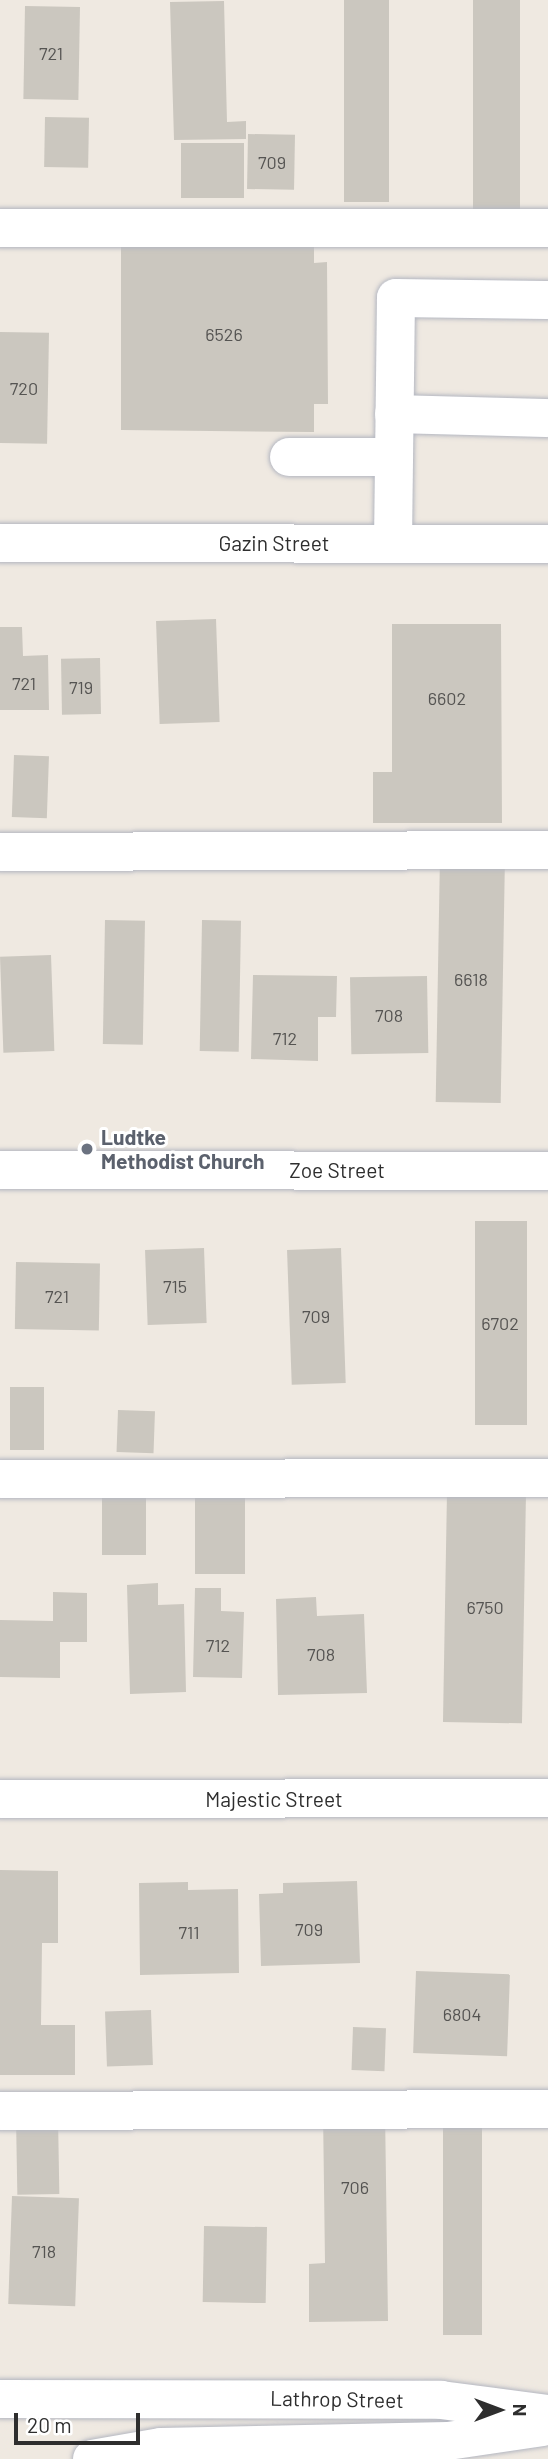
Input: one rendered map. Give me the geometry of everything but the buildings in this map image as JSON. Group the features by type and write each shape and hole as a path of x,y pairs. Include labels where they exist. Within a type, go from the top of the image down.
{"street":[{"path":"0,228 548,228"},
{"path":"393,543 396,298 548,300"},
{"path":"394,414 548,418"},
{"path":"289,457 394,457"},
{"name":"Gazin Street","path":"0,543 548,544"},
{"path":"0,852 548,850"},
{"name":"Zoe Street","path":"0,1170 548,1171"},
{"path":"0,1479 548,1478"},
{"name":"Majestic Street","path":"0,1799 548,1798"},
{"path":"0,2111 548,2109"},
{"path":"160,2398 161,2453"},
{"name":"Lathrop Street","path":"0,2399 441,2400 548,2414"},
{"name":"Lathrop Street","path":"92,2459 161,2453 448,2441 548,2426"}],"place":[{"name":"Ludtke Methodist Church","path":"87,1149"}]}
